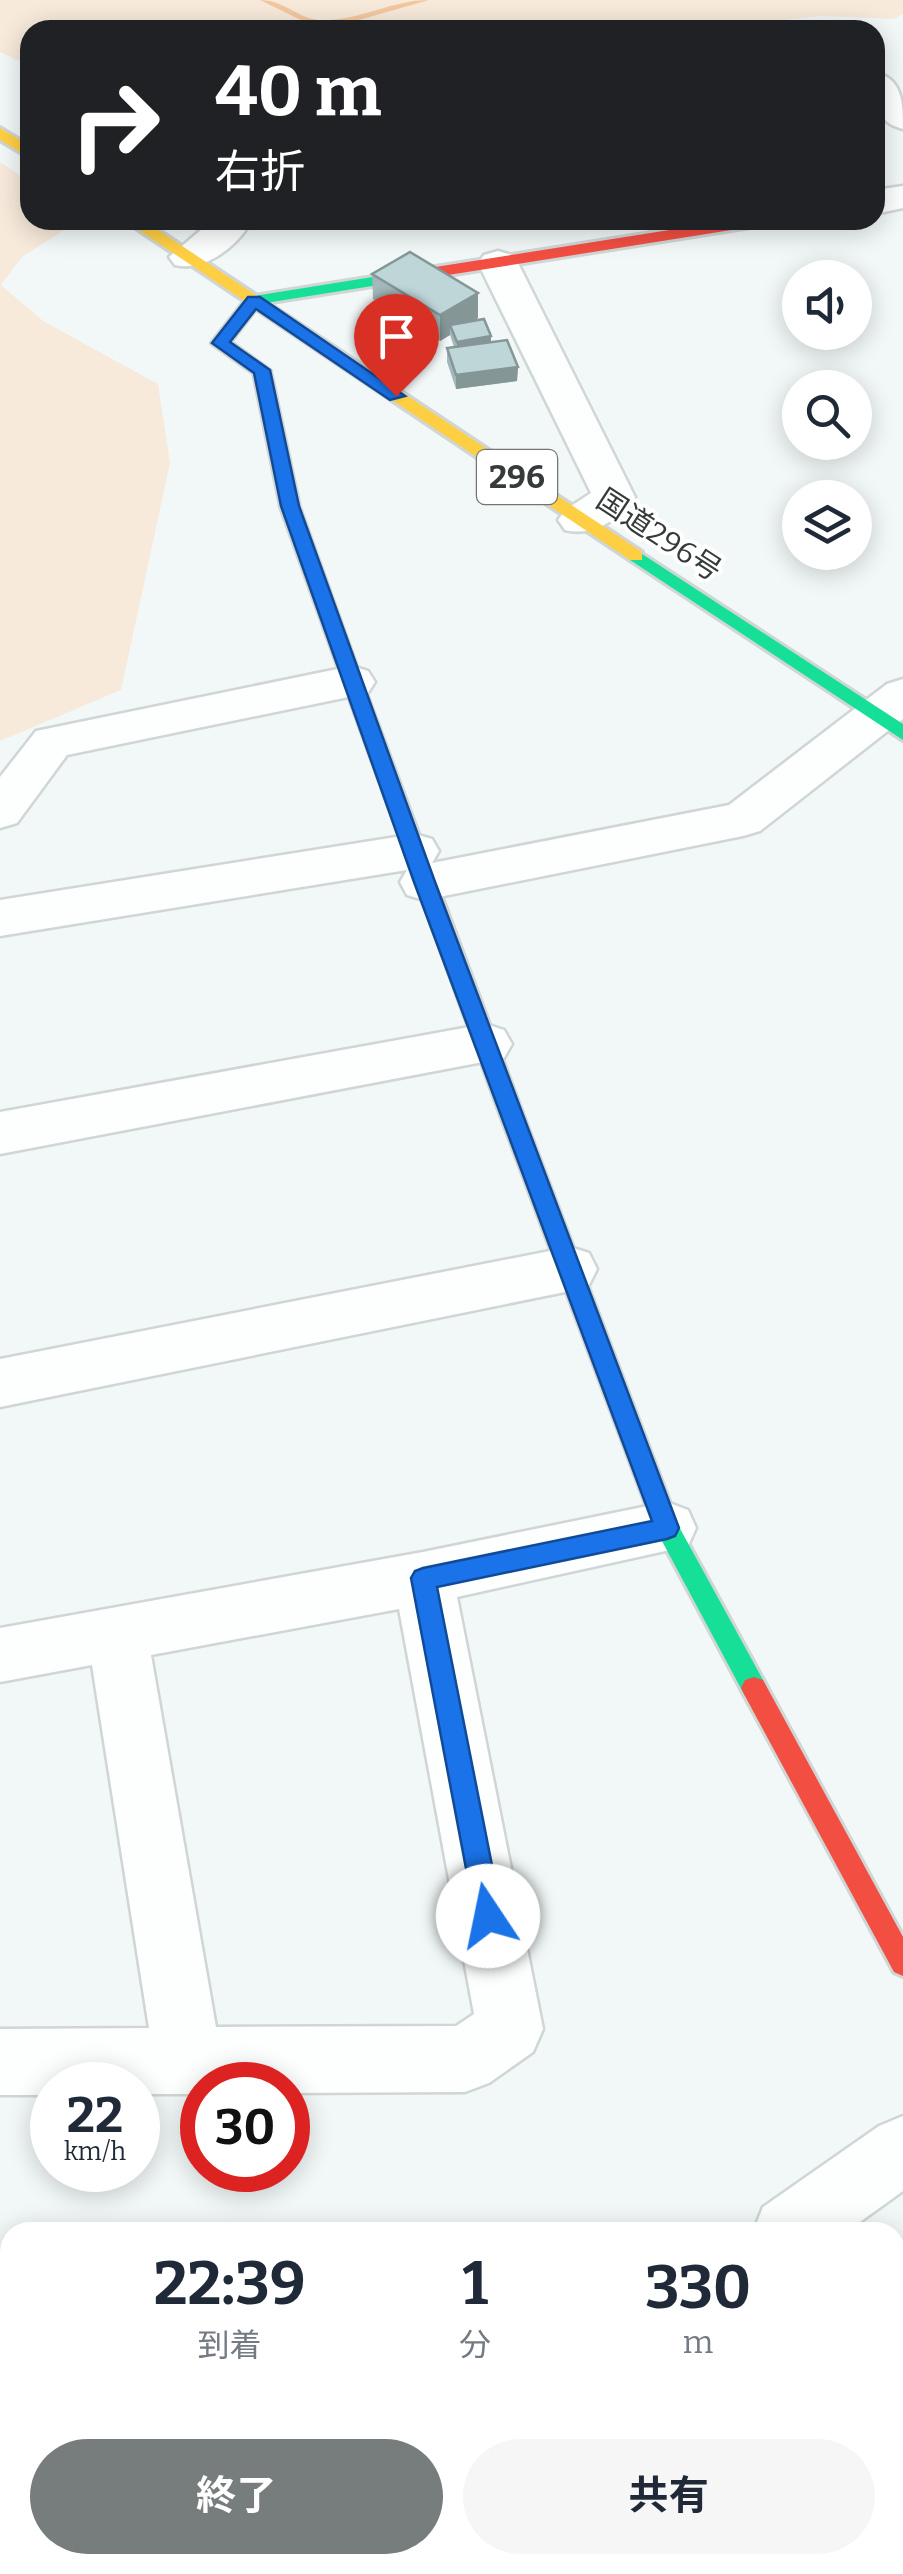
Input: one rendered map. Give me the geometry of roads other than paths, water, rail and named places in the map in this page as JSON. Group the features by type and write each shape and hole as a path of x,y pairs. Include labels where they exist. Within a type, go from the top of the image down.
{"main road":[{"name":"国道296号","path":"147,230 580,520 894,714"},
{"path":"701,230 254,300 220,343 262,370 290,506 667,1528 903,1963"}],"street":[{"path":"885,96 903,118"},
{"path":"189,257 226,230"},
{"path":"498,263 614,497 580,520"},
{"path":"0,811 52,742 352,682"},
{"path":"0,918 420,866 744,820 894,714"},
{"path":"0,1133 486,1044"},
{"path":"0,1383 570,1270"},
{"path":"0,1654 423,1578 667,1528"},
{"path":"0,2062 464,2059 510,2029 423,1578"},
{"path":"117,1633 188,2061"},
{"path":"802,2222 903,2150"}],"waterway":[{"path":"266,0 307,20"},
{"path":"345,20 423,0"}]}
